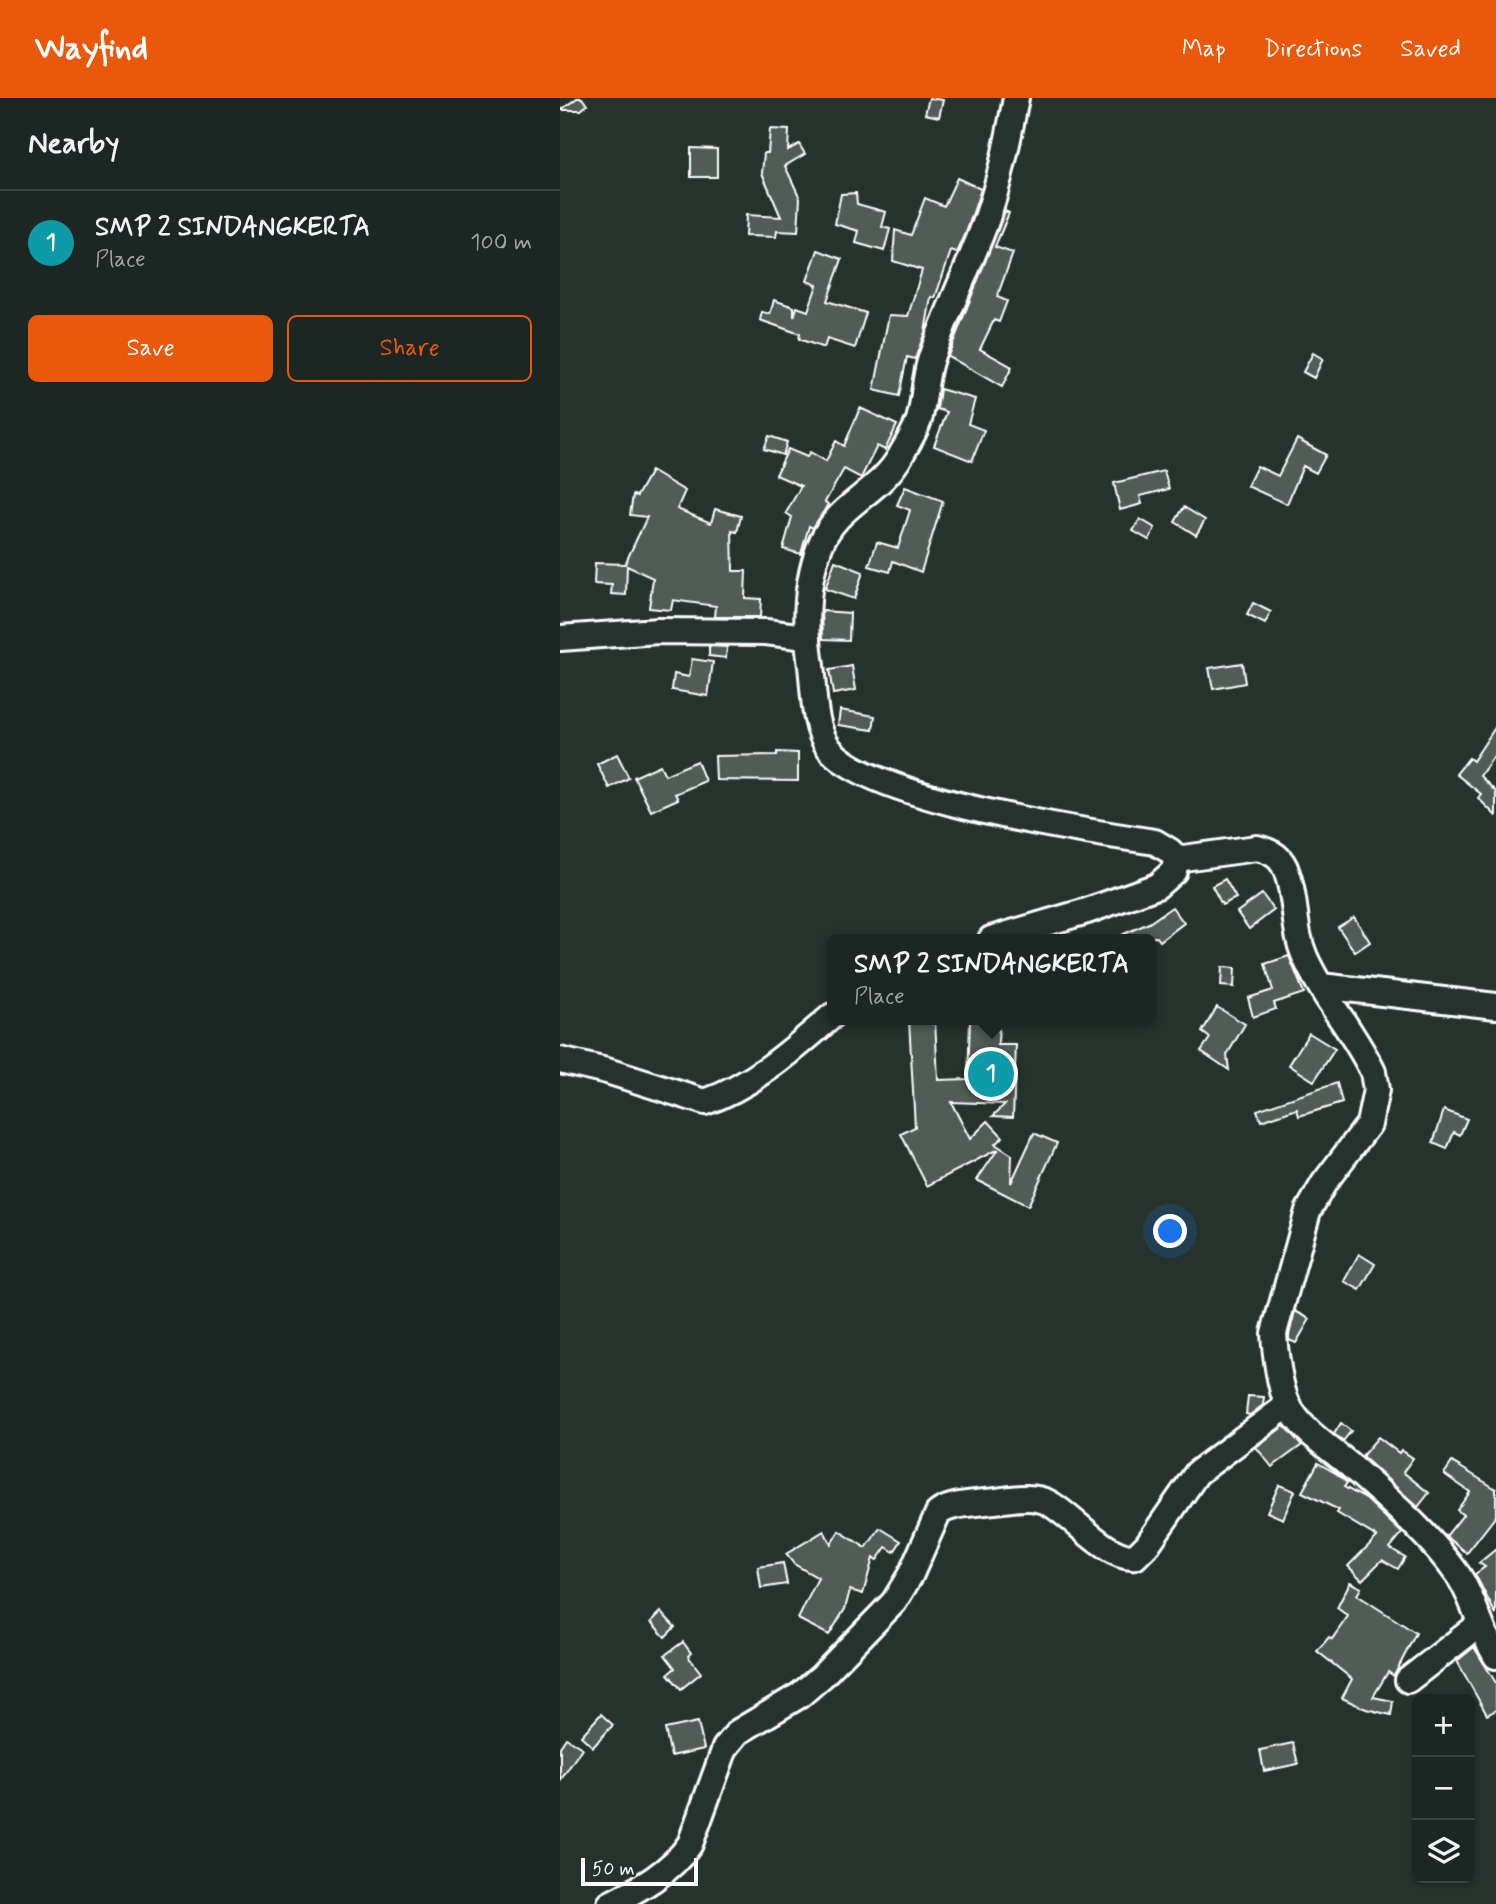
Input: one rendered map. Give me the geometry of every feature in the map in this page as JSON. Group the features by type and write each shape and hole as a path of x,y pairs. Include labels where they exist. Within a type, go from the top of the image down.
{"street":[{"path":"1008,934 1087,911 1157,886 1174,871 1176,859 1170,851 1155,842 1043,825 960,804 888,782 846,761 829,748 823,737 806,637 810,583 826,530 838,513 874,488 893,470 919,420 929,362 986,220 1006,154 1016,98"},
{"path":"560,638 658,631 766,632 806,637"},
{"path":"1176,859 1256,848 1278,856 1284,863 1294,894 1297,933 1305,956 1364,1054 1376,1079 1369,1124 1324,1184 1308,1211 1273,1332 1275,1353 1288,1405 1316,1436 1390,1502 1457,1574 1496,1656"},
{"path":"1321,986 1496,1006"},
{"path":"560,1060 607,1071 705,1102 745,1083 795,1048 827,1020"},
{"path":"610,1904 672,1867 682,1856 690,1844 725,1748 738,1732 800,1695 822,1676 894,1602 911,1574 938,1513 966,1504 1034,1498 1048,1503 1112,1550 1124,1556 1135,1557 1147,1545 1197,1473 1288,1405"},
{"path":"1408,1680 1480,1624"}],"building":[{"path":"577,98 582,98 587,105 581,110 561,110"},
{"path":"929,98 943,100 939,117 925,114"},
{"path":"770,129 789,130 788,150 799,144 805,154 785,166 800,198 798,232 777,231 776,237 745,236 746,215 781,217 762,173 764,153 768,153"},
{"path":"691,148 717,149 717,177 691,177"},
{"path":"957,178 981,189 966,233 957,253 951,251 935,298 931,297 925,332 915,359 907,357 899,396 874,390 889,315 908,316 922,270 893,261 895,230 911,235 925,198 944,206"},
{"path":"856,193 857,204 886,212 882,227 890,229 884,251 856,243 859,231 835,224 841,194"},
{"path":"1005,211 1009,213 995,247 1013,253 997,297 1007,301 999,322 994,320 980,349 1012,367 1002,387 948,356"},
{"path":"818,250 842,259 827,301 866,313 855,348 827,339 824,348 799,339 800,334 760,320 762,312 770,314 774,300 794,307 794,317 797,307 808,311 817,285 807,281"},
{"path":"1313,353 1323,359 1314,378 1303,372"},
{"path":"940,389 975,399 968,424 984,430 972,461 934,446 947,412 937,409"},
{"path":"860,408 897,425 885,450 877,446 861,478 844,469 825,502 828,504 824,511 813,528 809,526 801,554 783,549 792,517 786,513 801,486 776,475 788,449 807,457 810,452 826,461 836,441 844,446"},
{"path":"769,436 787,442 783,455 764,449"},
{"path":"1297,439 1326,455 1316,473 1303,466 1287,504 1247,486 1257,466 1278,476"},
{"path":"651,471 685,491 677,509 711,523 715,509 741,516 737,532 732,531 733,571 746,571 745,598 761,599 760,617 715,617 716,606 673,600 671,610 649,608 653,578 627,566 626,595 611,594 612,585 594,584 595,563 625,564 647,517 630,515 633,495 637,496"},
{"path":"1164,471 1169,489 1140,496 1142,504 1120,510 1114,483"},
{"path":"905,487 943,501 921,572 893,561 890,572 869,566 877,542 898,548 910,510 897,505"},
{"path":"1184,507 1205,520 1196,535 1175,522"},
{"path":"1140,519 1155,528 1149,540 1133,531"},
{"path":"835,561 863,572 854,599 825,589"},
{"path":"1253,603 1271,612 1265,624 1247,615"},
{"path":"822,611 850,613 849,640 823,639"},
{"path":"709,646 727,647 726,658 709,656"},
{"path":"692,659 713,662 708,696 672,690 674,674 689,677"},
{"path":"1242,663 1245,683 1213,689 1209,668"},
{"path":"852,666 856,690 833,694 829,670"},
{"path":"840,710 875,716 873,730 838,725"},
{"path":"1496,726 1496,753 1480,776 1496,792 1496,816 1478,798 1481,794 1456,774 1469,758 1473,761"},
{"path":"777,752 798,753 798,781 716,780 715,756 777,755"},
{"path":"617,754 629,778 609,788 597,764"},
{"path":"697,761 705,781 675,794 678,799 651,811 634,777 660,765 665,775"},
{"path":"1225,879 1236,898 1222,905 1212,886"},
{"path":"1262,894 1274,910 1249,929 1237,912"},
{"path":"1172,907 1184,923 1160,941 1156,934 1124,934 1149,923"},
{"path":"1354,917 1370,942 1355,952 1338,927"},
{"path":"1289,956 1304,993 1274,1003 1276,1009 1253,1017 1248,998 1273,990 1265,964"},
{"path":"1222,967 1235,968 1234,987 1221,986"},
{"path":"1217,1007 1245,1024 1227,1055 1229,1070 1201,1051 1210,1038 1202,1032"},
{"path":"909,1025 935,1025 938,1080 968,1079 970,1025 999,1025 998,1045 1016,1045 1013,1117 993,1116 1005,1104 951,1102 970,1139 988,1121 1003,1137 995,1144 1012,1155 1011,1183 1034,1133 1057,1143 1028,1206 977,1180 998,1149 927,1186 901,1134 915,1127"},
{"path":"1309,1033 1335,1049 1314,1081 1289,1065"},
{"path":"1337,1083 1342,1103 1299,1116 1297,1109 1261,1121 1257,1110"},
{"path":"1444,1110 1467,1119 1460,1135 1454,1132 1447,1149 1433,1143"},
{"path":"1359,1254 1375,1264 1360,1290 1344,1281"},
{"path":"1295,1311 1310,1319 1296,1343 1289,1340"},
{"path":"1248,1396 1264,1397 1263,1405 1250,1415 1246,1414"},
{"path":"1341,1423 1351,1431 1343,1441 1334,1434"},
{"path":"1284,1426 1302,1445 1272,1467 1256,1447"},
{"path":"1378,1437 1399,1453 1401,1450 1413,1458 1403,1472 1429,1493 1418,1507 1362,1456"},
{"path":"1452,1462 1496,1489 1496,1516 1467,1553 1446,1536 1463,1515 1457,1510 1470,1492 1444,1474"},
{"path":"1318,1463 1337,1474 1347,1483 1344,1487 1366,1499 1402,1533 1390,1548 1405,1557 1398,1569 1382,1560 1362,1580 1348,1566 1377,1537 1337,1513 1339,1510 1302,1492"},
{"path":"1279,1485 1295,1491 1283,1519 1267,1512"},
{"path":"880,1528 901,1541 894,1552 886,1547 877,1560 873,1558 863,1594 850,1590 845,1609 829,1635 798,1619 818,1578 794,1564 786,1554 824,1531 831,1544 839,1531 866,1548"},
{"path":"1496,1549 1496,1615 1475,1574 1485,1567 1479,1563"},
{"path":"783,1563 787,1584 761,1588 758,1567"},
{"path":"1350,1582 1361,1588 1357,1595 1416,1633 1394,1676 1388,1672 1373,1697 1393,1701 1391,1715 1366,1709 1342,1698 1352,1679 1317,1651 1329,1637 1332,1639 1348,1616 1337,1608"},
{"path":"661,1612 675,1627 665,1637 651,1622"},
{"path":"683,1642 691,1653 688,1656 701,1673 681,1689 668,1674 675,1668 665,1655"},
{"path":"1474,1647 1496,1683 1496,1710 1487,1715 1457,1661"},
{"path":"601,1714 613,1725 593,1747 581,1736"},
{"path":"698,1722 704,1749 671,1756 665,1729"},
{"path":"566,1738 582,1748 560,1781 560,1747"},
{"path":"1293,1743 1298,1764 1264,1771 1260,1750"}],"place":[{"name":"SMP 2 SINDANGKERTA","path":"991,1074"}]}
